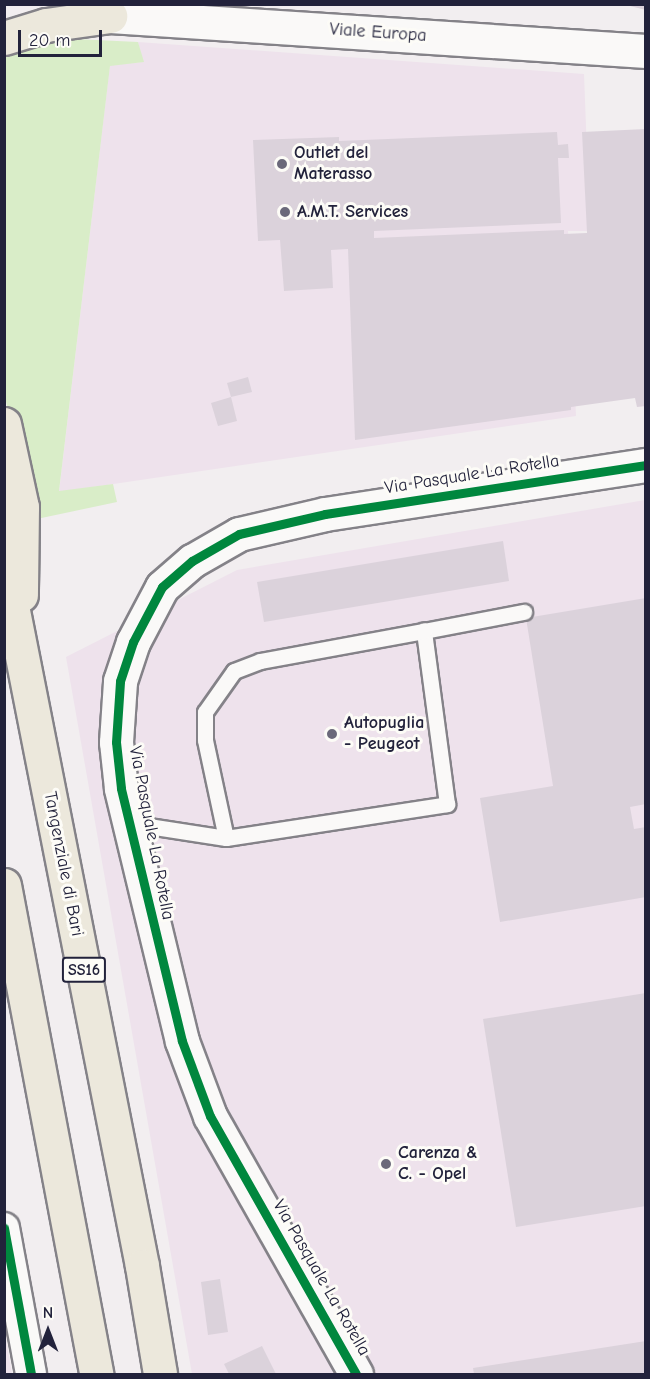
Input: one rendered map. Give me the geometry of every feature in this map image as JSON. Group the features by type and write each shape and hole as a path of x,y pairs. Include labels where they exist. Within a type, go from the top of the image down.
{"highway":[{"path":"55,4 110,16"},
{"path":"4,38 46,26 110,16"},
{"path":"4,424 21,507 20,648"},
{"name":"Tangenziale di Bari","path":"4,565 142,1266 160,1374"},
{"path":"4,885 96,1374"},
{"path":"142,1266 177,1374"}],"street":[{"name":"Viale Europa","path":"110,16 645,51"},
{"name":"Via Pasquale La Rotella","path":"356,1374 210,1116 182,1041 121,788 116,742 120,681 133,642 162,587 192,561 239,534 325,514 645,465"},
{"path":"4,1228 31,1374"}],"lane":[{"path":"226,838 205,740 205,712 234,671 260,661 524,612"},
{"path":"129,823 226,838 447,804 424,631"}],"shaded area":[{"path":"138,42 584,74 590,231 568,231 576,416 59,492 110,65 143,62"},
{"path":"645,500 645,1374 192,1374 66,657 237,570"},
{"path":"5,1333 12,1374 5,1374"}],"green space":[{"path":"54,38 138,42 144,62 110,66 59,491 113,484 117,502 32,520 5,397 4,54"}],"building":[{"path":"646,4 646,10 626,5"},
{"path":"646,129 646,406 637,407 635,398 571,407 571,410 355,440 348,249 331,250 333,288 284,291 280,240 258,241 253,140 339,137 339,141 557,132 558,145 568,144 569,158 558,158 561,223 374,231 374,238 564,230 564,234 587,233 582,132"},
{"path":"248,377 252,392 231,397 227,383"},
{"path":"231,397 237,421 218,426 211,403"},
{"path":"503,541 509,581 264,622 257,582"},
{"path":"646,598 646,804 630,807 634,829 646,827 646,897 500,922 480,798 553,786 526,618"},
{"path":"646,993 646,1206 516,1227 483,1019"},
{"path":"220,1279 228,1332 208,1335 201,1282"},
{"path":"646,1341 646,1374 474,1374 473,1368"},
{"path":"262,1346 276,1374 229,1374 224,1364"}],"cycle path":[{"path":"356,1374 210,1116 182,1041 121,788 116,742 120,681 133,642 162,587 192,561 239,534 325,514 646,465"},
{"path":"4,1228 31,1374"}],"place":[{"name":"Outlet del Materasso","path":"282,164"},
{"name":"A.M.T. Services","path":"285,212"},
{"name":"Autopuglia - Peugeot","path":"332,734"},
{"name":"Carenza & C. - Opel","path":"386,1164"}]}
